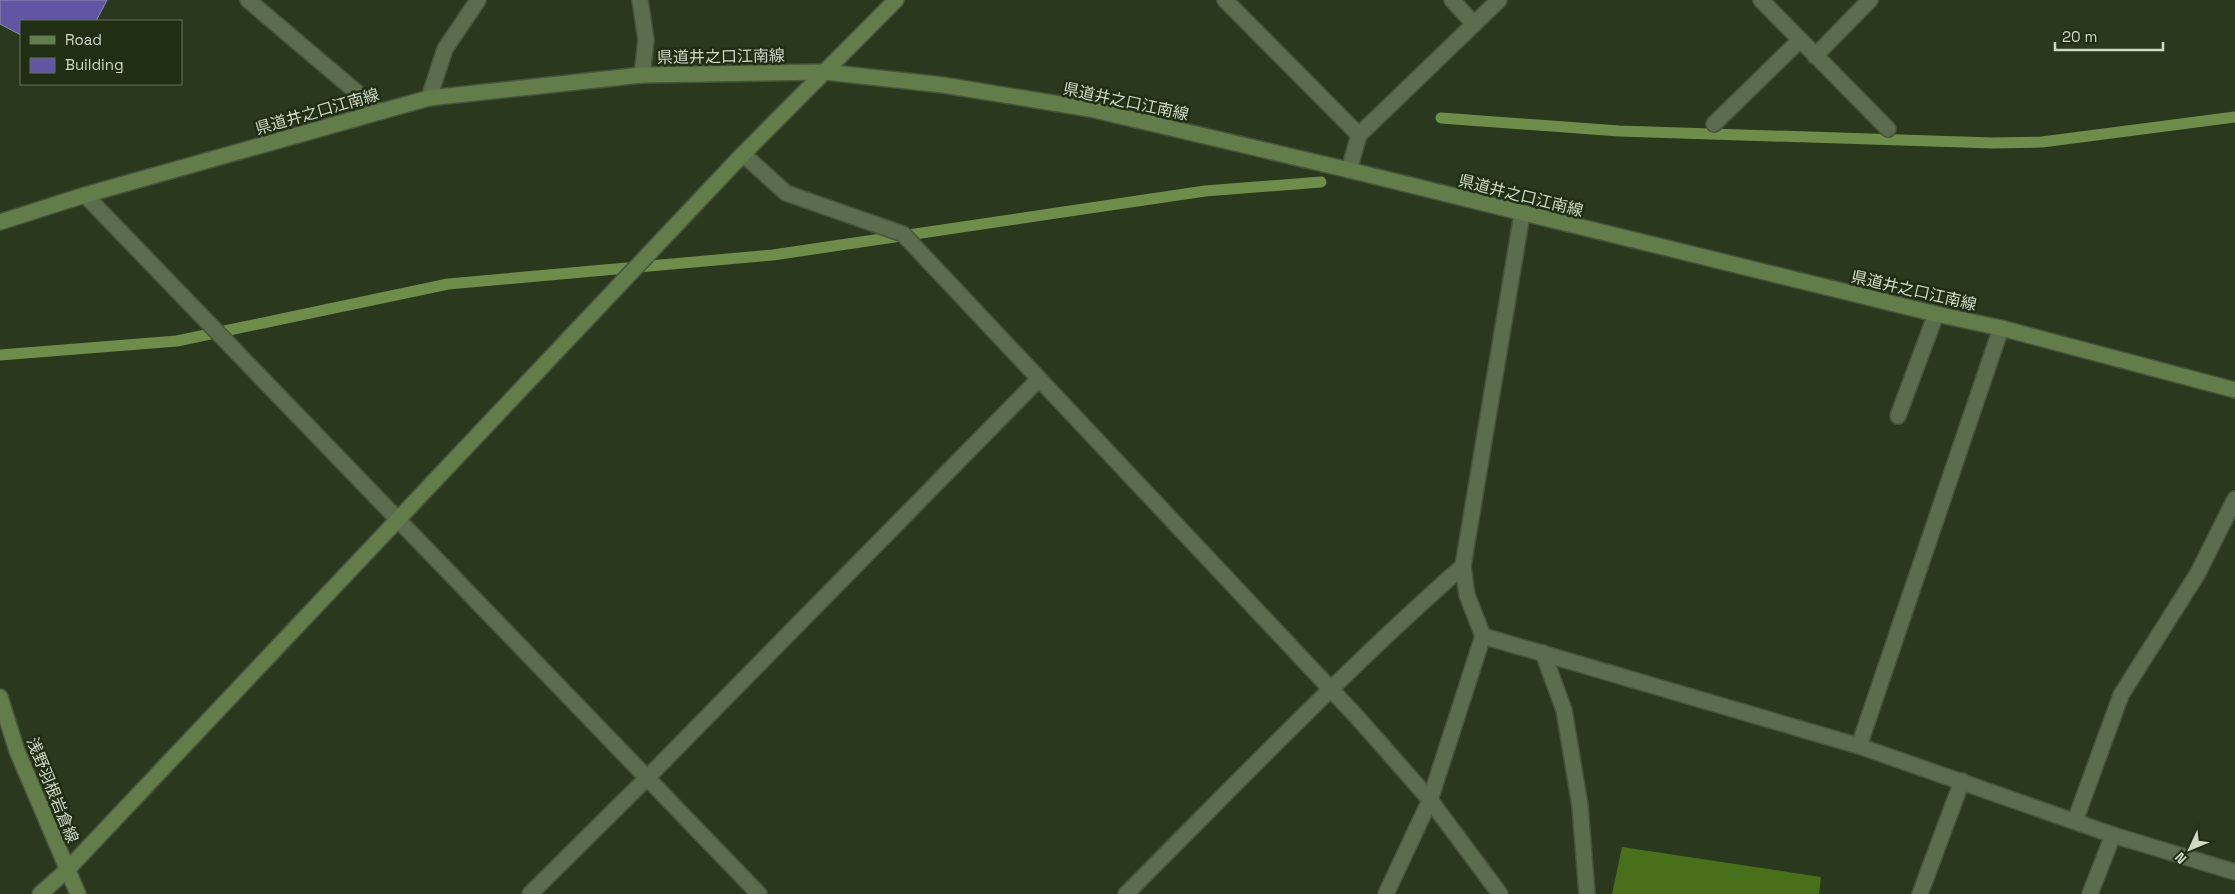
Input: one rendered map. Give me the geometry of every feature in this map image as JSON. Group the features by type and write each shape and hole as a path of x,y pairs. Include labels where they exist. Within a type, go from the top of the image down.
{"main road":[{"path":"40,894 67,870 743,154 896,0"},
{"name":"県道井之口江南線","path":"0,222 85,195 429,98 642,75 825,72 943,85 1090,109 1349,170 1522,214 1936,314 2001,328 2235,390"},
{"name":"浅野羽根岩倉線","path":"0,697 16,751 78,894"}],"street":[{"path":"248,0 380,112"},
{"path":"429,98 445,49 478,0"},
{"path":"640,0 646,40 642,75"},
{"path":"1225,0 1360,136"},
{"path":"1452,0 1474,24"},
{"path":"1349,170 1360,136 1499,0"},
{"path":"1761,0 1888,129"},
{"path":"1815,56 1870,0"},
{"path":"1714,124 1800,40"},
{"path":"743,154 786,193 903,234 1330,689 1430,800 1500,894"},
{"path":"85,195 759,894"},
{"path":"1386,894 1430,800 1483,636 1467,595 1464,566 1522,214"},
{"path":"1898,416 1936,314"},
{"path":"1858,746 2001,328"},
{"path":"530,894 648,778 1038,380"},
{"path":"2075,821 2121,695 2198,573 2235,499"},
{"path":"1126,894 1330,689 1401,621 1464,566"},
{"path":"1483,636 1858,746 1962,781 2113,836 2235,872"},
{"path":"1542,653 1564,710 1580,806 1587,894"},
{"path":"1920,894 1962,781"},
{"path":"2090,894 2113,836"}],"green space":[{"path":"1622,847 1821,877 1819,894 1612,894"}],"building":[{"path":"0,0 107,0 97,20 20,20 20,34 0,24"}],"waterway":[{"path":"1441,118 1619,131 1993,143 2042,142 2235,117"},
{"path":"0,355 177,341 448,284 773,255 1205,191 1321,182"}]}
